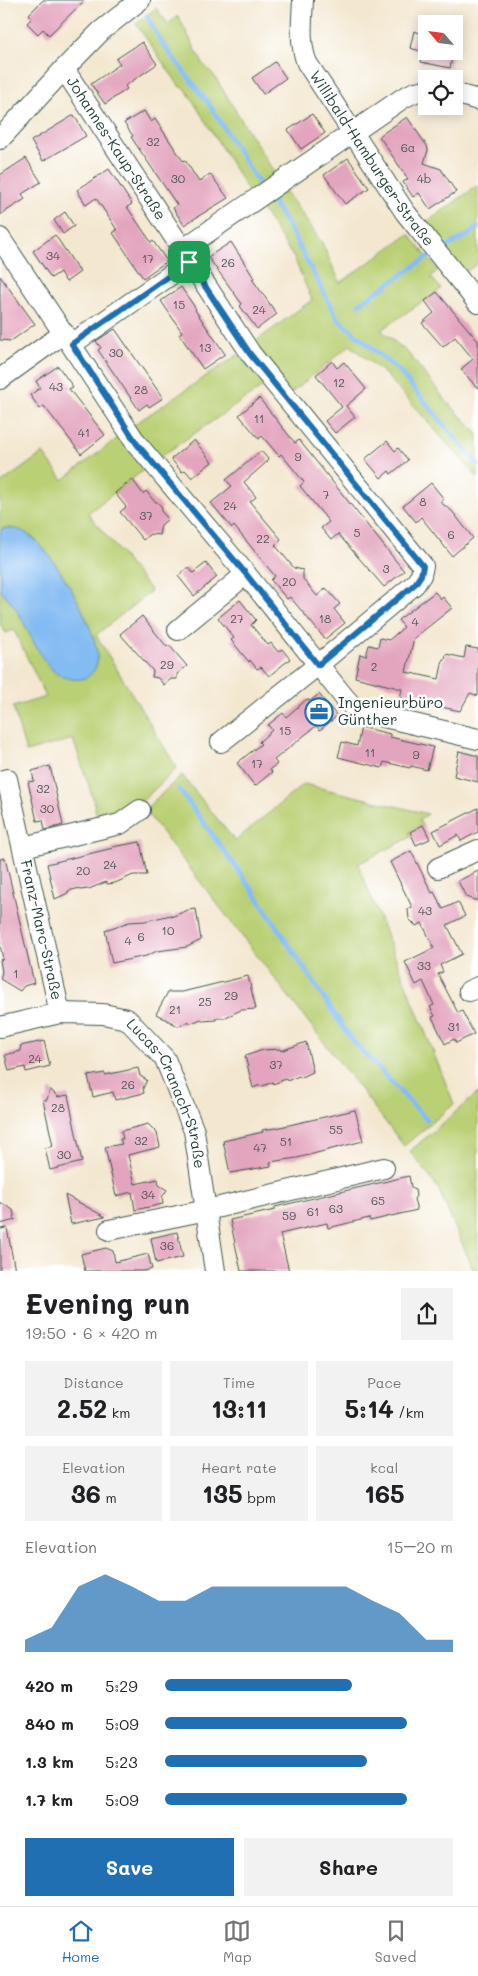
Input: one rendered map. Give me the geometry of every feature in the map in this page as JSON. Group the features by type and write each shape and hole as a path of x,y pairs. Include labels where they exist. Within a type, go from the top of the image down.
{"street":[{"path":"0,139 101,31 140,0"},
{"name":"Willibald-Hamburger-Straße","path":"303,0 302,39 307,63 410,218 478,303"},
{"name":"Johannes-Kaup-Straße","path":"64,69 250,354 423,566 421,575 415,584 318,665"},
{"path":"0,379 68,339 186,256 271,190 403,98 418,91"},
{"path":"463,96 478,100"},
{"path":"0,238 137,444 354,707 367,713 478,739"},
{"path":"178,630 246,574"},
{"path":"221,742 318,665"},
{"name":"Franz-Marc-Straße","path":"0,781 7,779 60,1013"},
{"name":"Franz-Marc-Straße","path":"23,847 120,824 140,810"},
{"path":"438,868 478,850"},
{"name":"Lucas-Cranach-Straße","path":"0,1027 60,1013 104,1014 127,1019 165,1059 194,1131 215,1271"},
{"path":"109,1230 206,1210 384,1168"}],"green space":[{"path":"156,8 168,24 178,16 203,64 213,74 277,177 250,194 185,88 180,87 136,24"},
{"path":"478,185 478,263 463,274 423,225"},
{"path":"285,190 322,243 340,283 409,234 438,270 431,277 441,289 381,330 408,353 447,402 478,434 478,478 386,375 350,345 291,393 252,344 312,300 294,258 261,208"},
{"path":"239,354 264,386 157,459 132,426"},
{"path":"119,437 145,469 88,513 151,591 96,635 177,768 137,806 98,824 93,798 73,739 26,752 13,707 46,697 14,630 6,633 0,625 0,484 43,453 63,480"},
{"path":"182,775 235,841 304,784 428,814 419,820 422,825 409,832 411,837 358,864 454,1104 404,1146 147,813 143,811"},
{"path":"478,1093 478,1271 474,1271 438,1188 410,1151"}],"water":[{"path":"4,528 23,531 39,543 71,589 88,624 97,652 94,670 86,677 75,679 62,676 49,666 9,599 0,590 0,531"}],"building":[{"path":"43,0 85,0 49,35 43,29 38,34 27,23 32,18 29,14"},
{"path":"414,31 418,32 418,50 410,48"},
{"path":"142,42 157,64 125,86 127,89 105,104 91,84 120,64 116,59"},
{"path":"422,60 452,60 450,68 421,62"},
{"path":"275,62 286,78 263,94 252,78"},
{"path":"144,111 151,122 155,119 199,182 210,174 228,198 184,225 173,208 177,205 131,137 133,136 124,123"},
{"path":"312,114 325,133 301,149 288,130"},
{"path":"74,115 86,136 43,161 31,141"},
{"path":"407,117 427,146 428,150 424,163 441,169 456,192 430,209 419,193 413,197 403,182 408,179 379,136"},
{"path":"26,158 41,182 22,194 25,199 0,215 0,175"},
{"path":"348,158 369,188 345,204 324,175"},
{"path":"109,169 132,204 127,207 151,242 153,241 167,261 143,278 113,233 117,230 96,198 86,205 77,190"},
{"path":"65,212 74,226 63,234 54,220"},
{"path":"55,235 80,272 66,282 60,272 51,278 33,251"},
{"path":"231,242 254,278 252,279 277,314 257,329 240,306 242,304 208,257"},
{"path":"0,276 35,324 11,341 0,340"},
{"path":"181,287 225,354 203,369 179,334 182,332 161,301"},
{"path":"437,292 478,341 478,389 461,369 473,359 455,337 443,347 422,323 434,313 425,301"},
{"path":"115,329 163,398 149,407 147,404 139,410 98,350 101,348 96,341"},
{"path":"332,361 337,368 344,362 366,389 346,406 355,417 335,433 325,421 342,407 316,375"},
{"path":"58,366 73,387 69,389 105,435 81,454 44,406 40,409 30,395 40,388 36,381"},
{"path":"259,398 295,443 299,440 404,571 384,587 338,534 331,540 321,528 329,522 300,486 304,482 281,454 279,456 262,436 259,439 239,415"},
{"path":"194,440 212,462 192,478 185,470 182,472 171,459"},
{"path":"387,441 395,451 398,448 408,460 391,474 389,471 381,478 365,459"},
{"path":"261,451 269,460 244,482 256,497 250,502 281,539 275,545 294,568 303,570 303,579 317,596 326,588 340,604 334,609 345,623 325,639 290,597 287,599 271,580 275,576 234,526 232,528 211,503 232,486 226,480"},
{"path":"132,479 143,494 146,491 162,507 161,511 168,519 161,525 159,535 150,534 143,540 120,512 126,507 115,493"},
{"path":"431,483 444,499 440,502 452,511 473,538 452,556 421,517 416,522 403,506"},
{"path":"206,563 217,577 194,596 178,576 188,567 193,573"},
{"path":"435,592 441,599 443,597 452,608 414,638 406,672 439,679 443,659 445,659 446,654 464,658 466,647 478,649 478,696 470,693 460,711 400,698 402,689 355,677 360,654 366,656 369,645 378,647 380,638 389,640 404,627 398,620"},
{"path":"240,600 256,620 251,625 268,645 271,643 278,652 282,649 290,659 269,676 261,667 257,669 250,660 249,662 231,640 234,638 218,618"},
{"path":"142,616 167,647 169,645 187,666 177,674 177,679 171,679 164,685 158,678 152,677 153,671 120,634"},
{"path":"319,694 337,716 320,730 316,726 274,760 277,764 270,769 272,772 255,786 237,763 261,744 259,742 272,730 268,725 283,713 286,717 307,699 310,701"},
{"path":"361,727 390,734 390,737 433,747 427,770 384,762 382,768 338,757 342,742 357,746"},
{"path":"459,751 478,756 478,782 454,776"},
{"path":"50,766 63,825 45,830 43,820 37,821 28,782 34,781 32,771"},
{"path":"478,808 478,832 461,841 458,835 440,845 433,831"},
{"path":"423,825 430,839 416,845 410,832"},
{"path":"140,842 147,875 133,875 115,883 107,884 106,882 89,889 80,890 80,888 68,891 68,893 55,899 47,864 112,847"},
{"path":"411,851 432,893 434,892 443,909 458,902 465,916 447,925 462,954 440,965 443,972 438,974 458,1013 462,1011 474,1034 456,1043 454,1039 445,1044 432,1017 435,1016 430,1007 434,1005 423,981 416,985 405,962 434,948 422,923 416,926 409,919 408,909 412,907 390,862"},
{"path":"5,858 34,983 24,986 20,991 0,979 2,972 0,960 3,959 0,945 0,859"},
{"path":"478,871 478,901 466,897 458,881"},
{"path":"196,909 201,940 187,947 157,951 146,956 112,963 105,930 129,922 145,921 171,915 171,917"},
{"path":"248,976 256,1009 241,1010 224,1018 216,1018 216,1020 202,1021 201,1019 189,1024 189,1021 178,1026 156,1014 168,992 182,992"},
{"path":"44,1041 50,1066 26,1072 25,1067 9,1071 5,1055 21,1051 20,1046"},
{"path":"306,1042 313,1072 300,1078 299,1076 287,1081 286,1079 253,1088 245,1056 263,1050 280,1049 281,1051"},
{"path":"138,1068 140,1076 147,1080 143,1088 144,1093 115,1100 113,1092 93,1097 88,1076 105,1073 105,1075"},
{"path":"50,1089 58,1097 68,1095 82,1162 50,1170 45,1148 53,1146 43,1100 47,1100"},
{"path":"355,1110 363,1141 297,1158 270,1162 271,1166 230,1173 223,1141 263,1132 262,1130"},
{"path":"148,1124 157,1133 160,1147 128,1155 135,1184 158,1179 159,1185 167,1190 162,1197 163,1204 135,1210 132,1192 116,1196 105,1147 122,1144 120,1139 123,1139 121,1131"},
{"path":"409,1176 411,1187 415,1190 416,1196 414,1199 417,1210 370,1221 369,1218 328,1228 327,1223 280,1234 289,1271 241,1271 230,1220 275,1210 275,1207"},
{"path":"65,1195 89,1208 105,1217 71,1224"},
{"path":"0,1202 13,1210 15,1220 0,1224"},
{"path":"7,1228 15,1271 0,1271 0,1229"},
{"path":"177,1232 183,1257 156,1263 151,1238"},
{"path":"106,1248 113,1251 115,1262 148,1254 152,1269 144,1271 85,1271 81,1254"}],"waterway":[{"path":"147,16 162,43 209,104 259,184"},
{"path":"273,203 286,222 338,319 399,371 478,465"},
{"path":"444,248 470,234 478,227"},
{"path":"359,304 428,257"},
{"path":"179,789 252,889 351,1039 427,1120"}],"place":[{"name":"Ingenieurbüro Günther","path":"319,712"}],"route":[{"path":"189,262 250,354 423,566 421,575 415,584 318,665 246,574 137,444 72,344 189,262"}]}
